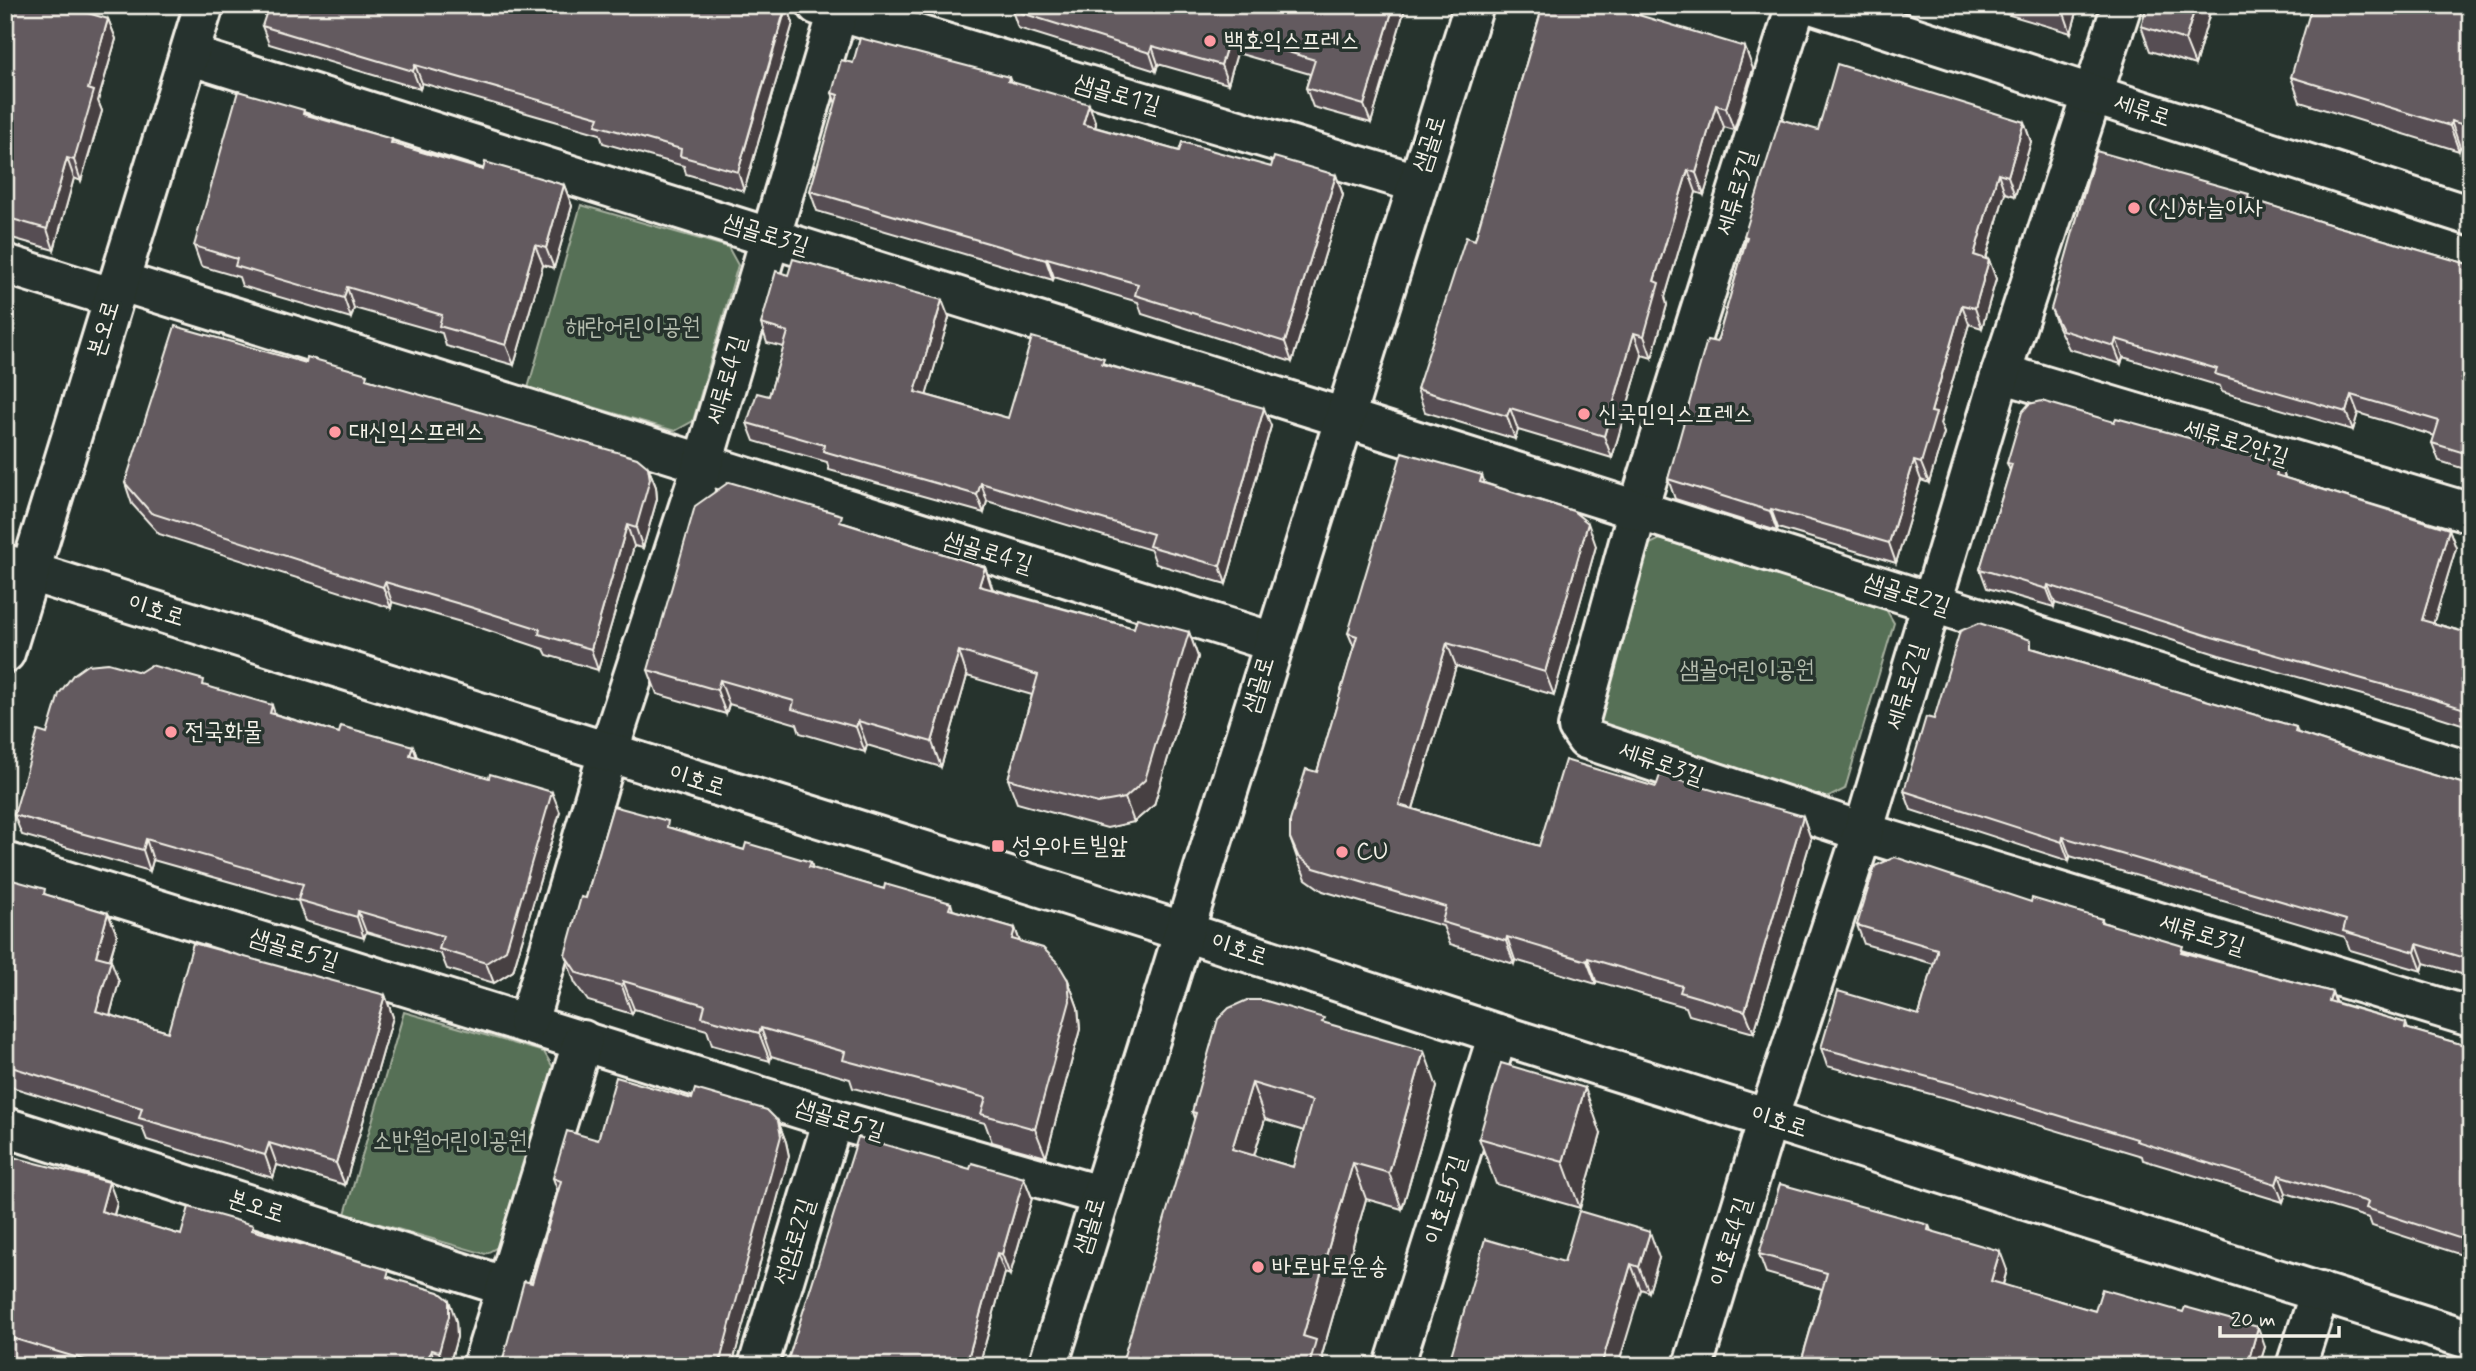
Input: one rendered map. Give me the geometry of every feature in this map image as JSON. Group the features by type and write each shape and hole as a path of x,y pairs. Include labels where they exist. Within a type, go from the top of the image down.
{"street":[{"name":"본오로","path":"5,653 18,568 117,289 204,5"},
{"name":"샘골로","path":"1048,1366 1099,1195 1474,5"},
{"name":"세류로3길","path":"1796,5 1638,509 1578,727 1586,739 1863,832 2471,1017"},
{"name":"세류로","path":"1814,5 2471,216"},
{"name":"세류로2길","path":"1768,1119 1863,832 2001,373 2122,5"},
{"name":"샘골로1길","path":"831,7 1417,183"},
{"name":"세류로4길","path":"528,1022 608,753 703,463 770,236 831,7"},
{"name":"샘골로3길","path":"189,55 1343,417"},
{"name":"샘골로4길","path":"5,264 117,289 703,463 1273,642"},
{"name":"세류로2안길","path":"2001,373 2471,513"},
{"name":"샘골로2길","path":"1343,417 2471,772"},
{"name":"이호로","path":"18,568 1182,931 1498,1034 2471,1340"},
{"name":"샘골로5길","path":"5,862 528,1022 833,1119 1099,1195"},
{"name":"이호로5길","path":"1394,1366 1498,1034"},
{"path":"482,1366 583,1040"},
{"name":"선암로2길","path":"758,1366 833,1119"},
{"name":"이호로4길","path":"1693,1366 1768,1119"},
{"name":"본오로","path":"5,1127 507,1287"},
{"path":"2296,1366 2320,1292"}],"green space":[{"name":"해란어린이공원","path":"581,205 728,247 738,265 693,421 675,431 528,388"},
{"name":"샘골어린이공원","path":"1660,539 1884,606 1894,623 1845,789 1827,798 1603,732 1593,714 1642,548"},
{"name":"소반월어린이공원","path":"404,1012 544,1052 554,1069 503,1244 485,1254 345,1214"}],"building":[{"path":"5,5 61,5 108,19 88,89 94,91 74,160 67,158 47,229 5,217"},
{"path":"269,5 786,5 738,172 680,156 681,149 596,125 599,117 415,65 413,71 262,26"},
{"path":"1013,5 1394,5 1364,105 1306,88 1315,60 1230,35 1221,65 1152,46 1150,53 1012,10"},
{"path":"1543,5 1634,5 1632,13 1745,47 1726,108 1716,105 1696,173 1688,170 1654,281 1659,283 1644,336 1634,333 1604,436 1510,408 1507,416 1417,389 1466,237 1475,240"},
{"path":"2036,5 2066,5 2064,13"},
{"path":"2147,5 2196,5 2185,40 2141,26"},
{"path":"2312,5 2471,5 2471,127 2451,121 2450,126 2291,77"},
{"path":"860,38 1009,77 1008,81 1089,104 1083,124 1179,151 1182,142 1271,167 1274,157 1336,175 1285,342 1135,295 1138,284 810,191 838,95 832,93 841,60 853,63"},
{"path":"1837,64 2024,122 2008,176 1998,173 1974,255 1989,260 1975,308 1962,305 1931,412 1936,413 1921,463 1914,461 1889,543 1771,509 1770,511 1668,479 1707,340 1717,342 1747,237 1744,236 1780,119 1818,130"},
{"path":"238,91 304,110 303,114 392,139 391,143 483,170 485,162 564,185 546,248 535,245 506,345 439,326 442,315 347,287 344,298 235,266 237,259 194,246"},
{"path":"2096,151 2249,194 2248,198 2322,222 2471,265 2471,455 2432,443 2439,421 2351,395 2346,412 2215,374 2217,369 2116,339 2114,346 2062,330 2051,309"},
{"path":"793,259 942,300 915,392 1008,418 1032,337 1104,358 1102,364 1264,408 1220,566 1149,546 1153,534 981,483 977,495 823,451 824,445 747,423 757,393 769,396 788,332 761,324 776,271 788,275"},
{"path":"175,326 306,363 307,357 367,374 366,379 637,458 648,467 650,479 636,528 627,525 591,649 539,634 540,629 470,607 385,582 383,587 151,513 125,483"},
{"path":"2042,401 2114,422 2116,418 2280,463 2276,475 2449,529 2422,620 2471,634 2471,711 2212,637 2048,585 2047,589 1980,569 2012,464 2007,463 2022,412 2029,404"},
{"path":"1402,452 1482,475 1480,482 1573,511 1588,523 1545,672 1447,643 1399,805 1539,846 1565,760 1656,787 1660,775 1803,816 1745,1011 1680,992 1682,986 1588,958 1587,961 1507,937 1506,941 1442,922 1446,907 1314,868 1298,856 1290,838 1290,821 1306,769 1317,772 1357,636 1348,633"},
{"path":"729,482 842,515 840,522 985,567 979,586 1134,628 1137,618 1189,632 1145,780 1125,798 1098,803 1008,779 1038,675 959,651 932,742 858,721 856,727 792,709 794,701 720,680 717,690 648,670 695,506"},
{"path":"1979,623 2031,640 2031,648 2296,727 2295,732 2471,786 2471,960 2417,944 2415,952 2343,931 2346,920 2063,837 2062,842 1904,791 1926,717 1934,719 1960,631"},
{"path":"108,663 140,672 151,665 204,680 203,685 272,705 270,713 339,733 341,726 413,746 410,755 489,778 490,774 552,792 506,950 486,963 439,949 443,936 358,911 357,917 298,900 303,884 146,839 143,850 14,815 38,731 47,734 59,694 73,675 87,665"},
{"path":"613,806 668,821 667,827 744,850 746,843 811,862 809,867 884,889 885,884 951,903 949,909 1015,928 1012,939 1043,948 1058,963 1068,980 1070,1001 1035,1129 981,1114 986,1098 843,1060 845,1052 761,1028 759,1033 702,1017 705,1005 623,981 622,986 577,973 565,955 581,897 586,898"},
{"path":"1895,857 2031,902 2032,898 2102,919 2101,922 2183,946 2181,952 2332,992 2329,1001 2406,1023 2405,1028 2471,1047 2471,1242 2366,1208 2368,1202 2279,1175 2276,1184 1965,1087 1821,1048 1838,991 1919,1015 1937,949 1857,925 1875,866"},
{"path":"5,878 45,889 44,894 108,913 96,956 111,960 96,1011 168,1032 193,943 385,995 336,1163 269,1143 265,1155 139,1118 142,1108 5,1065"},
{"path":"1247,1000 1263,1000 1324,1018 1322,1022 1424,1051 1389,1173 1353,1163 1303,1336 1316,1340 1309,1366 1121,1366 1196,1113 1192,1112 1218,1019 1229,1008","holes":["1252,1083 1312,1101 1293,1167 1232,1149"]},
{"path":"1501,1063 1585,1088 1563,1162 1479,1138"},
{"path":"616,1077 692,1099 695,1089 767,1110 778,1121 781,1136 720,1361 734,1366 501,1366 524,1281 532,1283 561,1181 553,1178 567,1131 598,1140"},
{"path":"858,1137 970,1169 972,1163 1024,1178 1002,1254 997,1253 966,1366 786,1366"},
{"path":"5,1155 109,1182 101,1211 181,1235 189,1207 253,1225 252,1230 389,1270 387,1277 439,1292 449,1300 449,1316 439,1352 431,1350 426,1366 105,1366 5,1336"},
{"path":"1780,1184 1929,1225 1928,1230 2000,1251 1991,1281 2095,1311 2102,1289 2183,1312 2185,1307 2258,1327 2247,1366 1800,1366 1827,1273 1759,1254"},
{"path":"1579,1211 1650,1232 1639,1267 1631,1264 1601,1366 1448,1366 1485,1239 1564,1262"}],"place":[{"name":"백호익스프레스","path":"1210,41"},
{"name":"(신)하늘이사","path":"2134,208"},
{"name":"신국민익스프레스","path":"1584,414"},
{"name":"대신익스프레스","path":"335,432"},
{"name":"전국화물","path":"171,732"},
{"name":"성우아트빌앞","path":"998,846"},
{"name":"CU","path":"1342,852"},
{"name":"바로바로운송","path":"1258,1267"}]}
